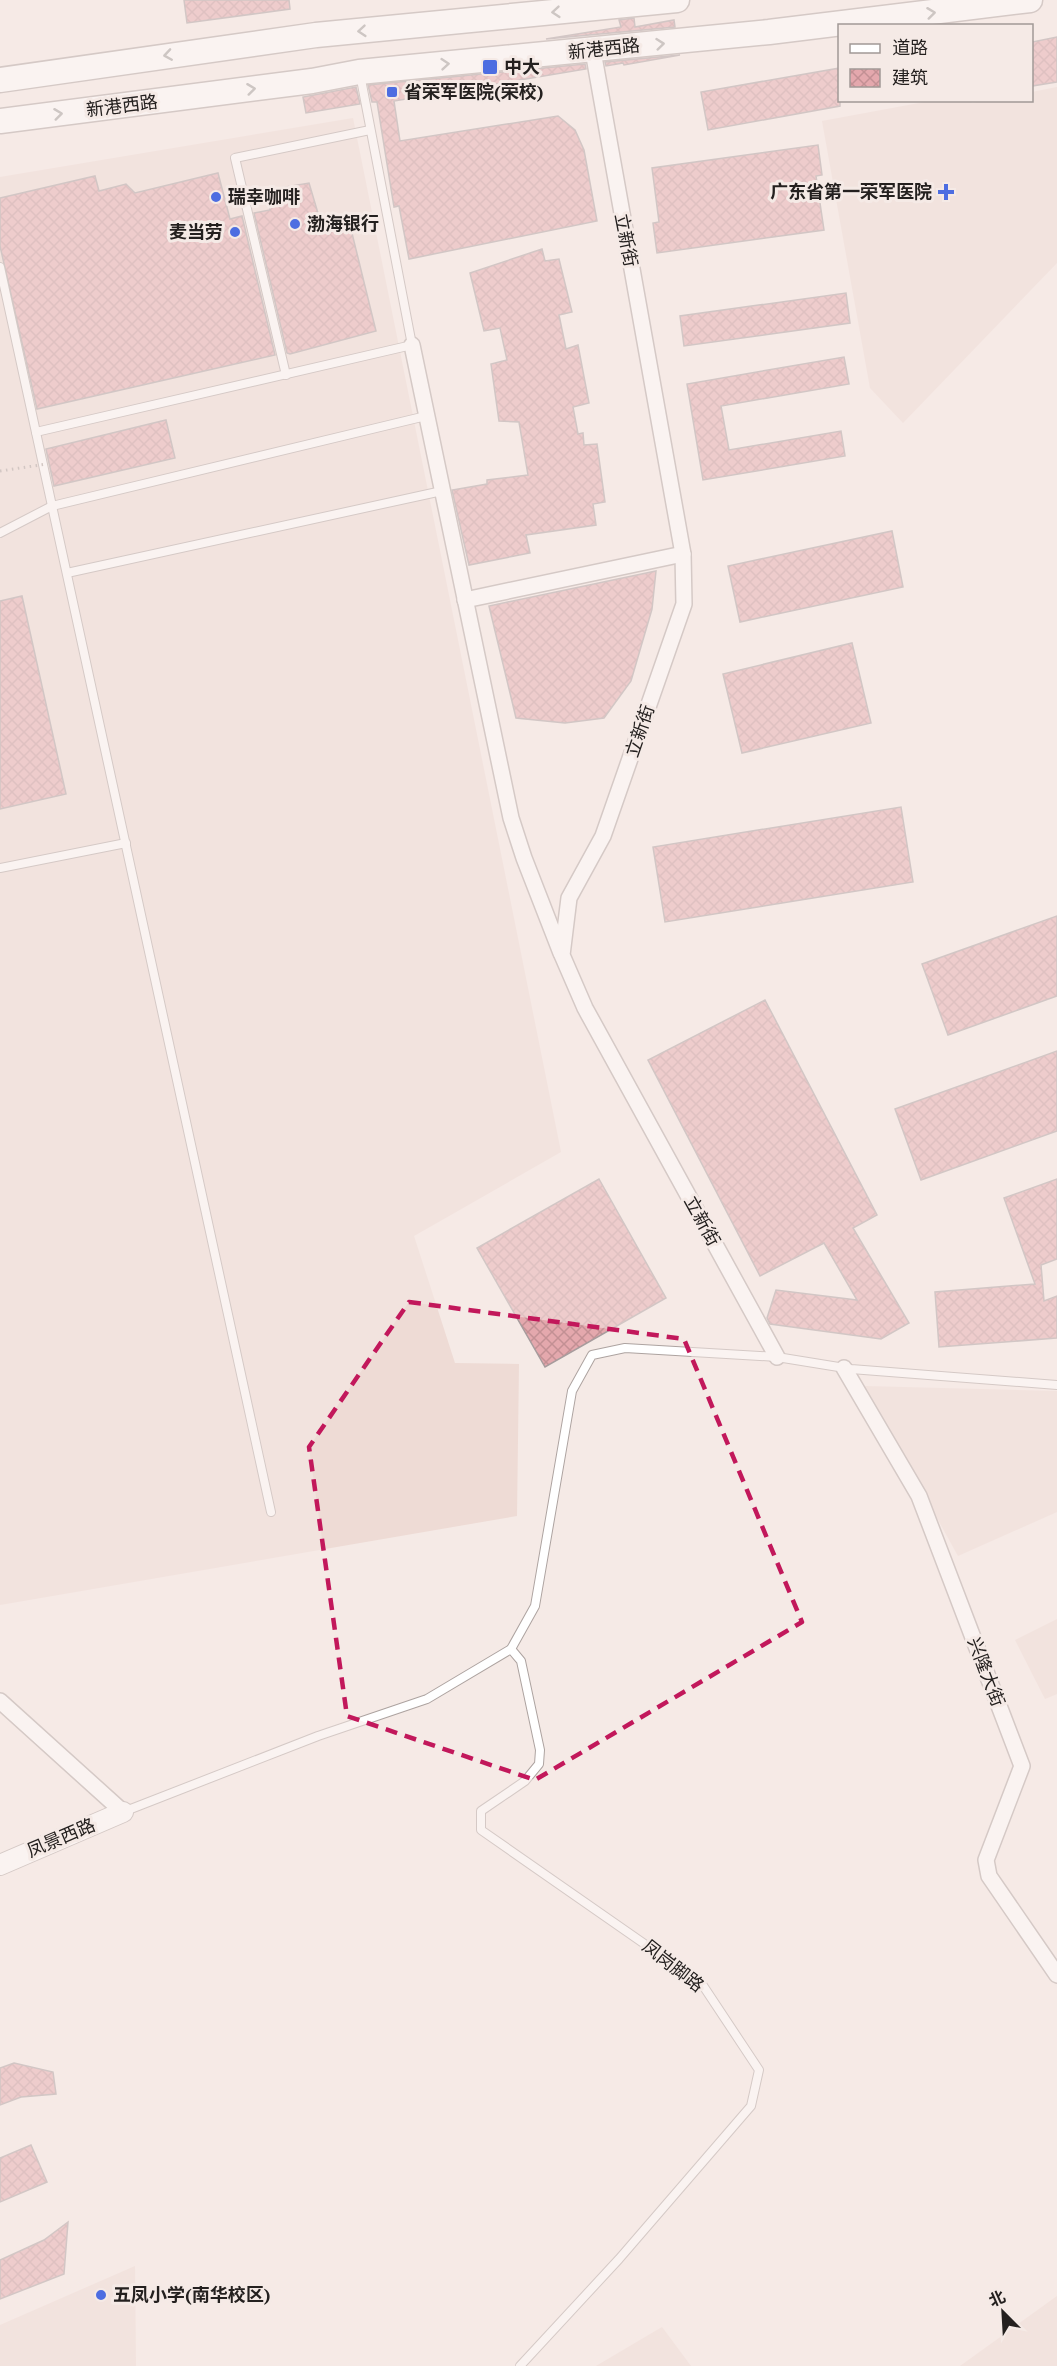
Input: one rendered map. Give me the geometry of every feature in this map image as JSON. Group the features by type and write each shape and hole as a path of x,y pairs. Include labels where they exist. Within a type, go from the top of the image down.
{"main road":[{"path":"0,80 316,35 677,0"},
{"name":"新港西路","path":"842,24 1030,0"},
{"name":"新港西路","path":"0,121 312,81 359,72 593,51 838,24"}],"street":[{"name":"立新街","path":"593,51 683,554 684,604 603,836 569,897 562,955 585,1008 777,1357"},
{"path":"412,345 511,818 562,955"},
{"path":"465,600 683,554"},
{"name":"兴隆大街","path":"844,1368 919,1496 1022,1766 986,1860 989,1876 1057,1975"},
{"path":"0,1701 123,1812"},
{"name":"凤景西路","path":"0,1865 123,1812"}],"lane":[{"path":"36,432 412,345 359,72"},
{"path":"286,375 235,159 370,130"},
{"path":"0,267 271,1512"},
{"path":"0,533 52,506 426,416"},
{"path":"67,573 442,491"},
{"path":"0,868 126,843"},
{"path":"123,1812 318,1736 427,1699 512,1649 535,1606 572,1391 592,1355 626,1348 777,1357 844,1368 1057,1385"},
{"name":"凤岗脚路","path":"512,1649 521,1661 540,1750 539,1764 525,1781 481,1811 481,1830 702,1984 759,2070 751,2106 619,2259 520,2366"}],"path":[{"path":"0,471 46,464"}],"highlighted area":[{"path":"409,1302 684,1339 802,1622 535,1780 347,1716 309,1447"}],"shaded area":[{"name":"广东省第一荣军医院","path":"1057,87 1057,263 903,423 870,388 822,121 925,102 1033,102 1033,92"},
{"path":"353,118 561,1152 414,1236 455,1363 519,1364 517,1516 0,1605 0,177"},
{"path":"864,1386 1057,1391 1057,1512 958,1556"},
{"path":"1057,1619 1057,1694 1045,1699 1015,1640"},
{"name":"五凤小学(南华校区)","path":"135,2266 136,2366 0,2366 0,2325"},
{"path":"1057,2296 1057,2366 960,2366"},
{"path":"662,2327 691,2366 596,2366"}],"building":[{"path":"184,0 289,0 290,9 187,23"},
{"path":"634,18 635,27 674,20 675,27 546,39 621,27 619,20"},
{"path":"1057,37 1057,82 1033,86 1033,42"},
{"path":"680,55 624,65 623,63 606,66 605,62"},
{"path":"585,64 586,69 394,101 400,141 558,116 575,130 584,150 597,221 409,259 399,206 394,207 377,102 372,102 368,85"},
{"path":"838,68 840,106 708,130 701,92"},
{"path":"356,87 360,104 306,113 303,97"},
{"path":"818,145 822,175 816,176 824,230 657,253 653,223 659,222 652,168"},
{"path":"218,173 230,219 242,216 275,355 37,409 0,246 0,198 95,176 99,191 126,184 135,193"},
{"path":"309,183 323,230 350,225 376,331 290,354 287,353 254,213 270,210 267,190"},
{"path":"542,249 545,261 559,259 572,312 559,315 566,349 578,345 589,403 573,407 578,434 583,433 584,445 597,444 605,502 593,504 596,525 526,535 530,553 469,565 452,490 487,484 487,480 528,475 519,422 499,421 491,364 507,360 500,328 484,331 470,273"},
{"path":"846,293 850,323 684,346 680,316"},
{"path":"844,357 849,384 721,406 729,450 841,431 845,456 703,480 687,384"},
{"path":"166,420 175,458 54,486 46,449"},
{"path":"892,531 903,587 740,622 728,566"},
{"path":"656,571 652,609 631,681 604,718 565,723 516,718 489,606"},
{"path":"22,596 66,794 0,809 0,601"},
{"path":"852,643 871,723 742,753 723,674"},
{"path":"901,807 913,882 665,922 653,847"},
{"path":"1057,916 1057,996 948,1035 922,964"},
{"path":"765,1000 877,1215 853,1228 909,1323 881,1339 770,1324 767,1318 776,1290 857,1300 824,1243 760,1276 648,1060"},
{"path":"1057,1051 1057,1131 921,1180 895,1109"},
{"path":"599,1179 666,1298 545,1367 477,1248"},
{"path":"1057,1179 1057,1259 1041,1265 1044,1301 1057,1296 1057,1338 939,1347 935,1292 1035,1284 1004,1198"},
{"path":"14,2063 53,2072 56,2094 21,2097 0,2105 0,2068"},
{"path":"31,2145 47,2182 0,2202 0,2158"},
{"path":"68,2222 64,2274 0,2299 0,2260 44,2240"}],"place":[{"name":"中大","path":"490,67"},
{"name":"省荣军医院(荣校)","path":"392,92"},
{"name":"广东省第一荣军医院","path":"946,192"},
{"name":"瑞幸咖啡","path":"216,197"},
{"name":"渤海银行","path":"295,224"},
{"name":"麦当劳","path":"235,232"},
{"name":"五凤小学(南华校区)","path":"101,2295"}]}
